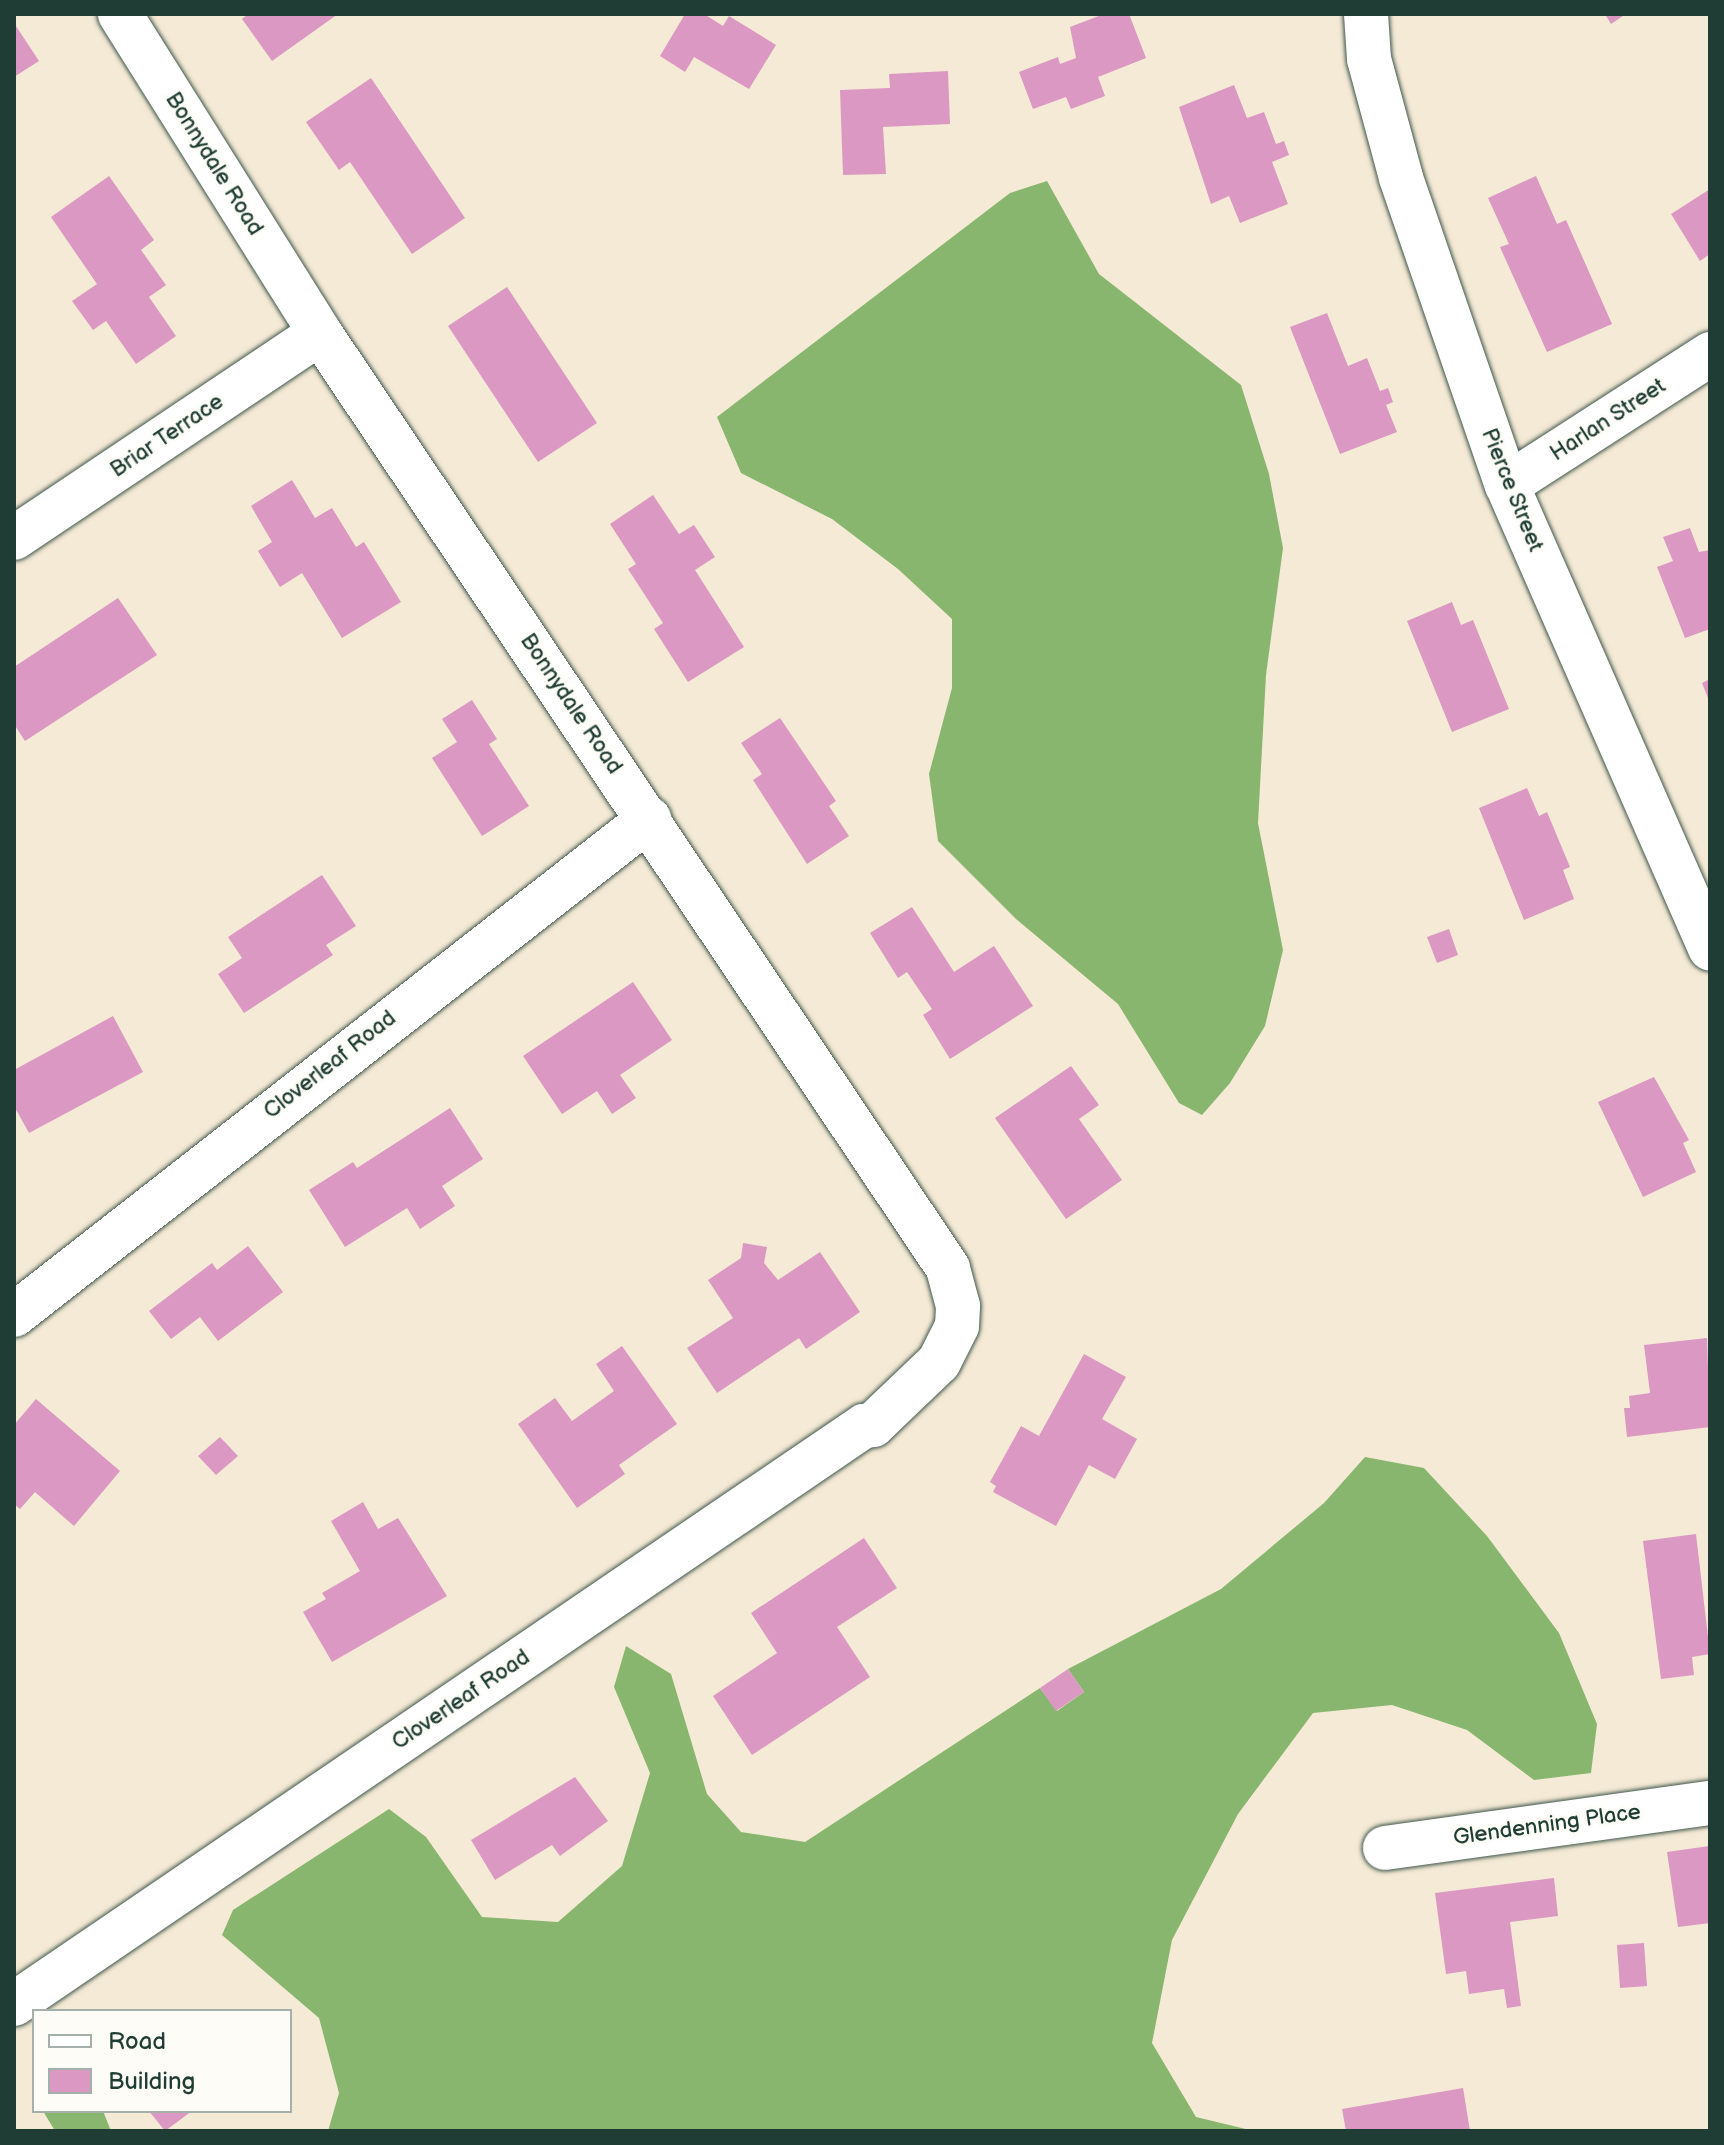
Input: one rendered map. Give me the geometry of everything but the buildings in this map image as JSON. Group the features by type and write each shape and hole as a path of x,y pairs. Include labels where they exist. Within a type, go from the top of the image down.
{"street":[{"name":"Bonnydale Road","path":"120,14 320,333 948,1268 957,1326 939,1362 906,1395"},
{"name":"Pierce Street","path":"1366,14 1369,59 1401,178 1507,485 1710,948"},
{"name":"Briar Terrace","path":"14,538 320,333"},
{"name":"Harlan Street","path":"1507,485 1710,354"},
{"name":"Cloverleaf Road","path":"14,1315 649,819"},
{"name":"Cloverleaf Road","path":"14,2004 864,1426 873,1425 906,1395"},
{"name":"Glendenning Place","path":"1385,1848 1710,1803"}],"green space":[{"path":"1047,181 1099,274 1241,385 1269,474 1283,548 1266,675 1258,823 1283,950 1265,1026 1230,1083 1202,1115 1179,1103 1118,1004 1016,919 938,841 929,774 952,688 952,619 898,569 832,519 741,473 717,417 1010,193"},
{"path":"1365,1457 1424,1468 1487,1536 1559,1633 1597,1724 1591,1773 1534,1780 1467,1730 1392,1705 1313,1713 1238,1814 1172,1940 1152,2043 1196,2117 1254,2131 328,2131 339,2093 319,2018 222,1935 233,1910 389,1809 426,1837 482,1917 558,1922 622,1866 650,1773 614,1687 626,1646 671,1674 707,1794 741,1832 805,1842 1040,1688 1057,1711 1084,1692 1068,1669 1221,1589 1324,1503"},
{"path":"44,2113 104,2113 111,2131 55,2131"}]}
